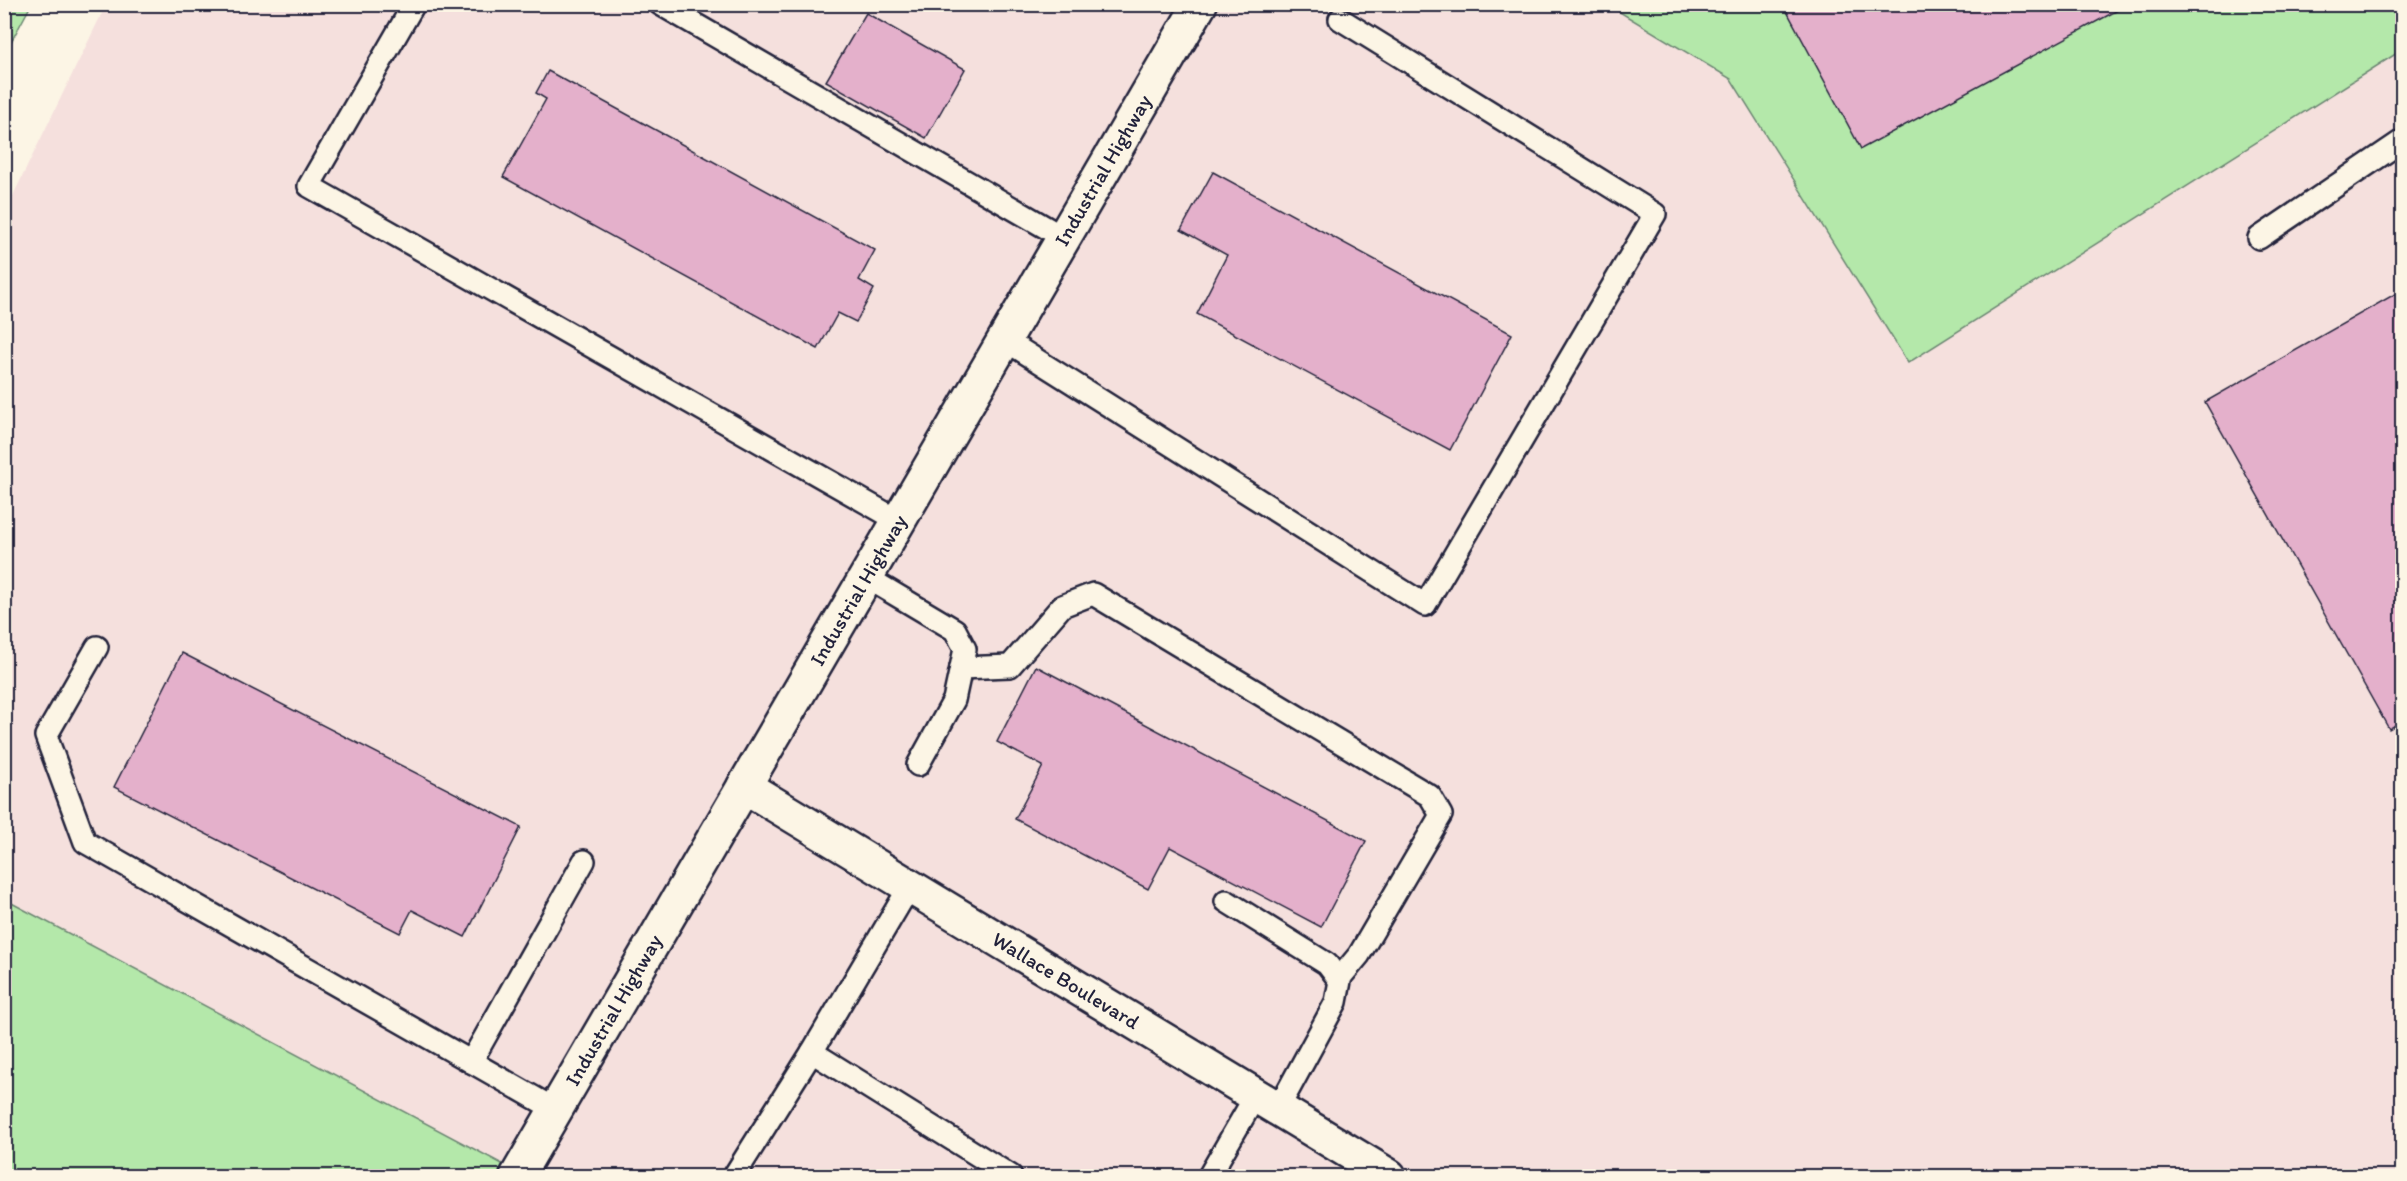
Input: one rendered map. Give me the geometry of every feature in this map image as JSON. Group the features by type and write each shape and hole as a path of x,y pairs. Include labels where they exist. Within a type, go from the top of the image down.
{"street":[{"name":"Industrial Highway","path":"517,1176 1200,4"},
{"name":"Wallace Boulevard","path":"744,786 1389,1176"}],"lane":[{"path":"414,4 309,186 899,520"},
{"path":"660,4 1064,238"},
{"path":"1005,340 1425,605 1655,214 1340,19"},
{"path":"2259,238 2403,141"},
{"path":"866,577 955,630 965,649 954,700 918,765"},
{"path":"961,668 1010,666 1062,606 1093,594 1431,796 1441,815 1359,955 1339,979"},
{"path":"97,647 46,736 85,842 556,1110"},
{"path":"471,1062 584,861"},
{"path":"734,1176 812,1052 910,886"},
{"path":"1209,1176 1267,1102 1336,1002 1340,981 1327,964 1226,901"},
{"path":"812,1052 1011,1176"}],"shaded area":[{"path":"106,5 2402,5 2402,1176 5,1176 4,214"}],"green space":[{"path":"4,5 31,5 5,53"},
{"path":"1608,5 2402,5 2402,50 1908,363 1731,79"},
{"path":"4,899 508,1167 502,1176 5,1176"}],"building":[{"path":"1783,4 2129,4 1861,149"},
{"path":"866,13 965,69 926,138 826,81"},
{"path":"548,71 875,250 859,280 874,289 856,322 838,313 818,349 503,177 546,99 536,93"},
{"path":"1213,172 1512,334 1450,450 1197,314 1227,255 1181,230"},
{"path":"2402,290 2402,721 2389,729 2205,402"},
{"path":"182,653 521,827 465,937 412,910 400,933 114,787"},
{"path":"1036,666 1366,841 1321,927 1170,847 1148,889 1015,819 1043,766 997,742"}]}
